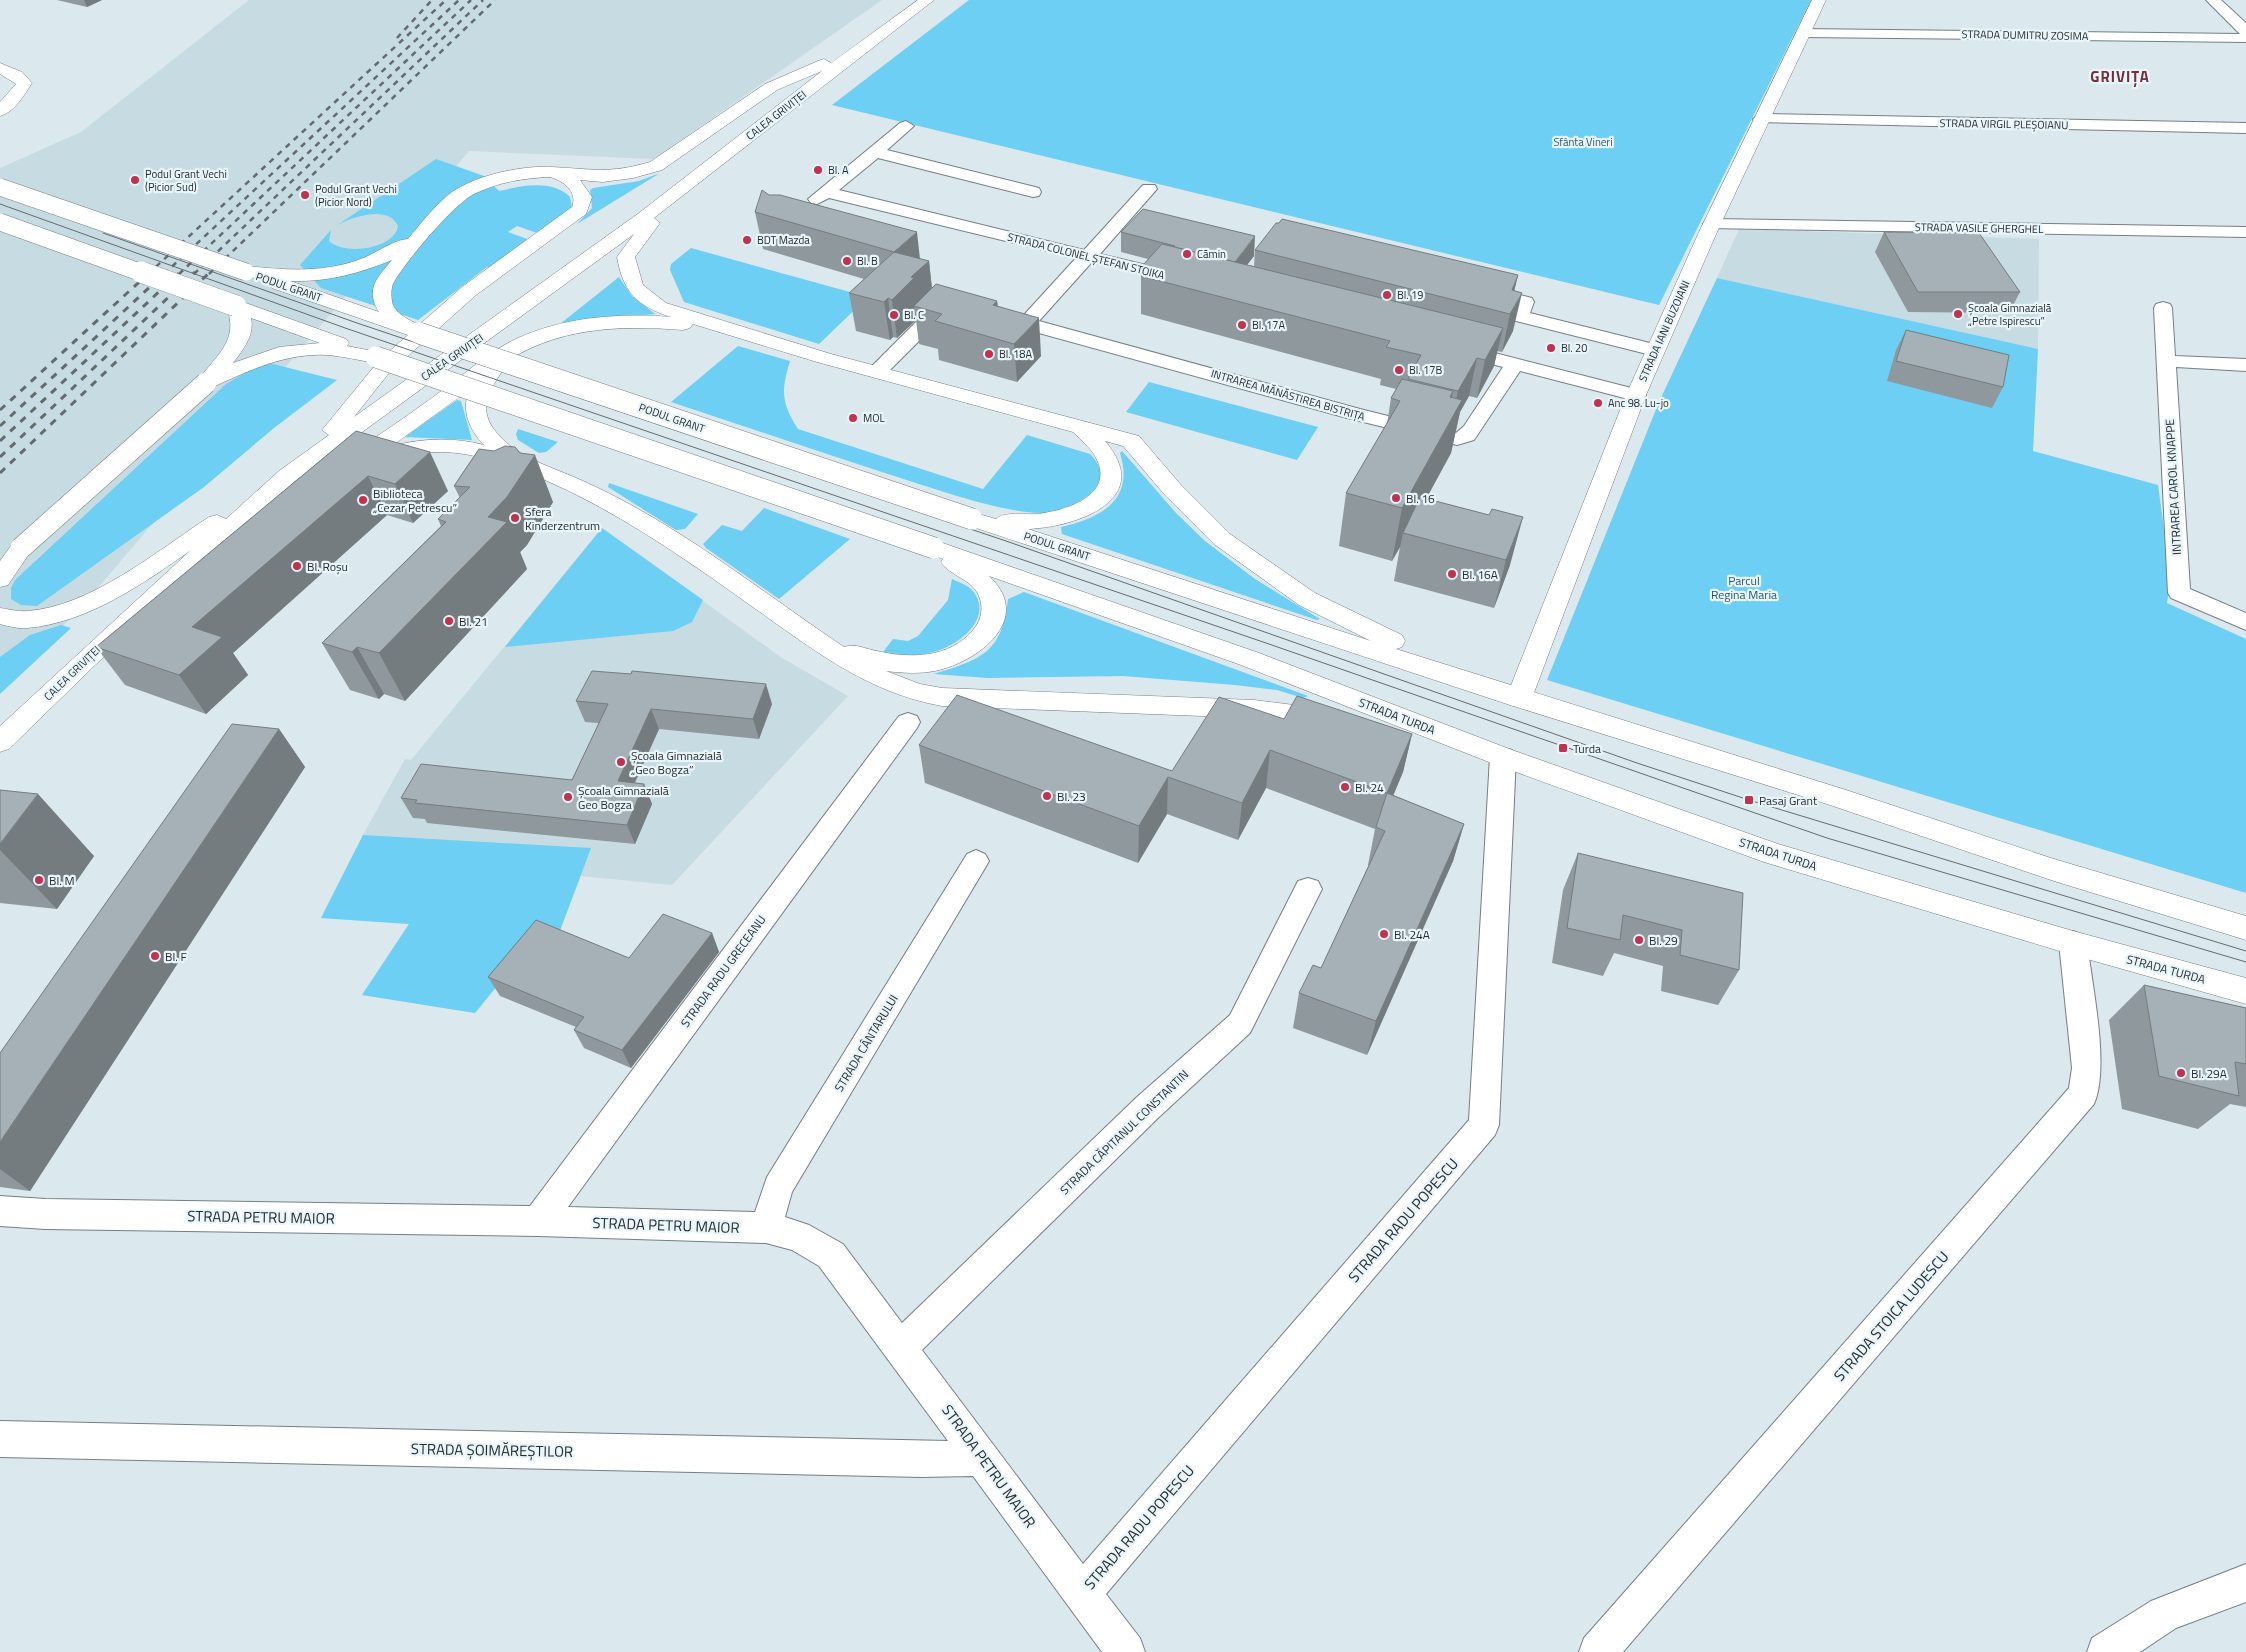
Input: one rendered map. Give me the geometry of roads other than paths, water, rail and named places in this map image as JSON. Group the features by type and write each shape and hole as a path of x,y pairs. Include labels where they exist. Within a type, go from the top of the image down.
{"main road":[{"name":"CALEA GRIVIȚEI","path":"0,742 84,660 223,533 293,484 314,455 593,256 927,0"},
{"name":"STRADA IANI BUZOIANI","path":"1519,698 1655,350 1761,119 1820,0"},
{"path":"419,333 396,320 388,312 382,302 381,292 388,274 453,200 469,190 521,173 557,173 603,177 633,173 656,166 771,87 862,48"},
{"path":"0,68 16,75 24,83 16,97 0,110"},
{"path":"0,104 16,97"},
{"path":"314,455 382,368 469,291 580,210 584,200 582,193 572,181 557,173"},
{"name":"PODUL GRANT","path":"0,187 419,333 972,519 1519,698"},
{"path":"676,194 646,228 626,257 630,278 635,288 659,307 720,327 877,372 1131,441 1173,490 1222,539 1307,599 1362,627 1519,698 1836,797 2054,870 2246,928"},
{"path":"0,222 376,357 934,548 975,577 990,593 994,608 991,625 978,642 958,656 935,662 908,665 871,660 821,643"},
{"path":"246,272 304,277 343,272 371,263 421,235"},
{"path":"520,463 492,442 476,415 475,404 478,392 504,353 593,256"},
{"path":"0,566 206,384 232,350 240,336 242,323 236,306"},
{"path":"720,327 642,322 602,323 547,334 504,353 398,434 350,466 394,452 441,445 474,448 520,463 575,487 645,524 685,548 868,674 928,695 1254,709 1350,723 1503,757"},
{"path":"206,384 244,365 287,352 326,349 376,357"},
{"path":"972,519 1010,523 1040,522 1066,517 1099,500 1110,483 1111,470 1105,455 1080,427"},
{"path":"0,616 19,620 43,619 86,602 126,581 293,484"},
{"path":"0,579 21,548"},
{"name":"STRADA TURDA","path":"934,548 1320,686 1503,757 1774,854 2073,943 2246,990"}],"street":[{"path":"2213,0 2246,31"},
{"name":"STRADA DUMITRU ZOSIMA","path":"1804,32 2246,38"},
{"name":"STRADA VIRGIL PLEȘOIANU","path":"1761,119 2246,128"},
{"path":"804,209 906,126"},
{"path":"875,152 1033,192"},
{"path":"1026,324 1149,189"},
{"name":"STRADA COLONEL ȘTEFAN STOIKA","path":"826,192 1191,281"},
{"name":"STRADA VASILE GHERGHEL","path":"1712,224 2246,232"},
{"path":"1468,288 1524,302 1518,316 1655,350"},
{"path":"877,372 936,313 947,307 960,306"},
{"name":"INTRAREA CAROL KNAPPE","path":"2163,308 2179,593 2246,622"},
{"name":"INTRAREA MĂNĂSTIREA BISTRIȚA","path":"989,314 1354,414 1457,439 1466,436 1472,430 1515,364"},
{"path":"1438,344 1636,395"},
{"path":"2166,361 2246,365"},
{"name":"STRADA RADU GRECEANU","path":"538,1221 908,722"},
{"name":"STRADA RADU POPESCU","path":"1082,1594 1484,1125 1503,757"},
{"name":"STRADA CÂNTARULUI","path":"766,1228 778,1187 976,862"},
{"name":"STRADA CĂPITANUL CONSTANTIN","path":"900,1348 1148,1107 1240,1024 1308,889"},
{"name":"STRADA STOICA LUDESCU","path":"1598,1652 2083,1094 2087,1068 2073,943"},
{"name":"STRADA PETRU MAIOR","path":"0,1211 65,1214 538,1221 766,1228 798,1236 831,1255 1126,1652"},
{"name":"STRADA ȘOIMĂREȘTILOR","path":"0,1439 922,1460 983,1458"},
{"path":"2106,1652 2164,1614 2246,1583"}],"tram line":[{"path":"0,204 348,329 1266,643 1827,838 2246,962"},
{"path":"103,233 357,323 1006,541 1637,763 1749,800 2246,951"}],"railway":[{"path":"397,38 432,0"},
{"path":"148,274 446,0"},
{"path":"164,274 459,0"},
{"path":"179,274 471,0"},
{"path":"194,274 483,0"},
{"path":"209,274 495,0"},
{"path":"0,410 150,272"},
{"path":"0,426 166,272"},
{"path":"0,441 180,272"},
{"path":"0,457 195,272"},
{"path":"0,473 210,272"}],"place":[{"name":"Bl. A","path":"818,170"},
{"name":"Podul Grant Vechi (Picior Sud)","path":"135,180"},
{"name":"Podul Grant Vechi (Picior Nord)","path":"305,195"},
{"name":"BDT Mazda","path":"747,240"},
{"name":"Cămin","path":"1187,254"},
{"name":"Bl. B","path":"847,261"},
{"name":"Bl. 19","path":"1387,295"},
{"name":"Școala Gimnazială „Petre Ispirescu”","path":"1958,314"},
{"name":"Bl. C","path":"894,315"},
{"name":"Bl. 17A","path":"1242,325"},
{"name":"Bl. 20","path":"1551,348"},
{"name":"Bl. 18A","path":"989,354"},
{"name":"Bl. 17B","path":"1399,370"},
{"name":"Anc 98. Lu-jo","path":"1598,403"},
{"name":"MOL","path":"853,418"},
{"name":"Bl. 16","path":"1396,498"},
{"name":"Biblioteca „Cezar Petrescu”","path":"363,500"},
{"name":"Sfera Kinderzentrum","path":"515,518"},
{"name":"Bl. Roșu","path":"297,566"},
{"name":"Bl. 16A","path":"1452,574"},
{"name":"Bl. 21","path":"449,621"},
{"name":"Turda","path":"1563,748"},
{"name":"Școala Gimnazială „Geo Bogza”","path":"621,762"},
{"name":"Bl. 24","path":"1345,787"},
{"name":"Bl. 23","path":"1047,796"},
{"name":"Școala Gimnazială Geo Bogza","path":"568,797"},
{"name":"Pasaj Grant","path":"1749,800"},
{"name":"Bl. M","path":"39,880"},
{"name":"Bl. 24A","path":"1384,934"},
{"name":"Bl. 29","path":"1639,940"},
{"name":"Bl. F","path":"155,956"},
{"name":"Bl. 29A","path":"2181,1073"}],"district":[{"name":"GRIVIȚA","path":"2120,76"}],"park label":[{"name":"Sfânta Vineri","path":"1583,142"},
{"name":"Parcul Regina Maria","path":"1744,587"}]}
